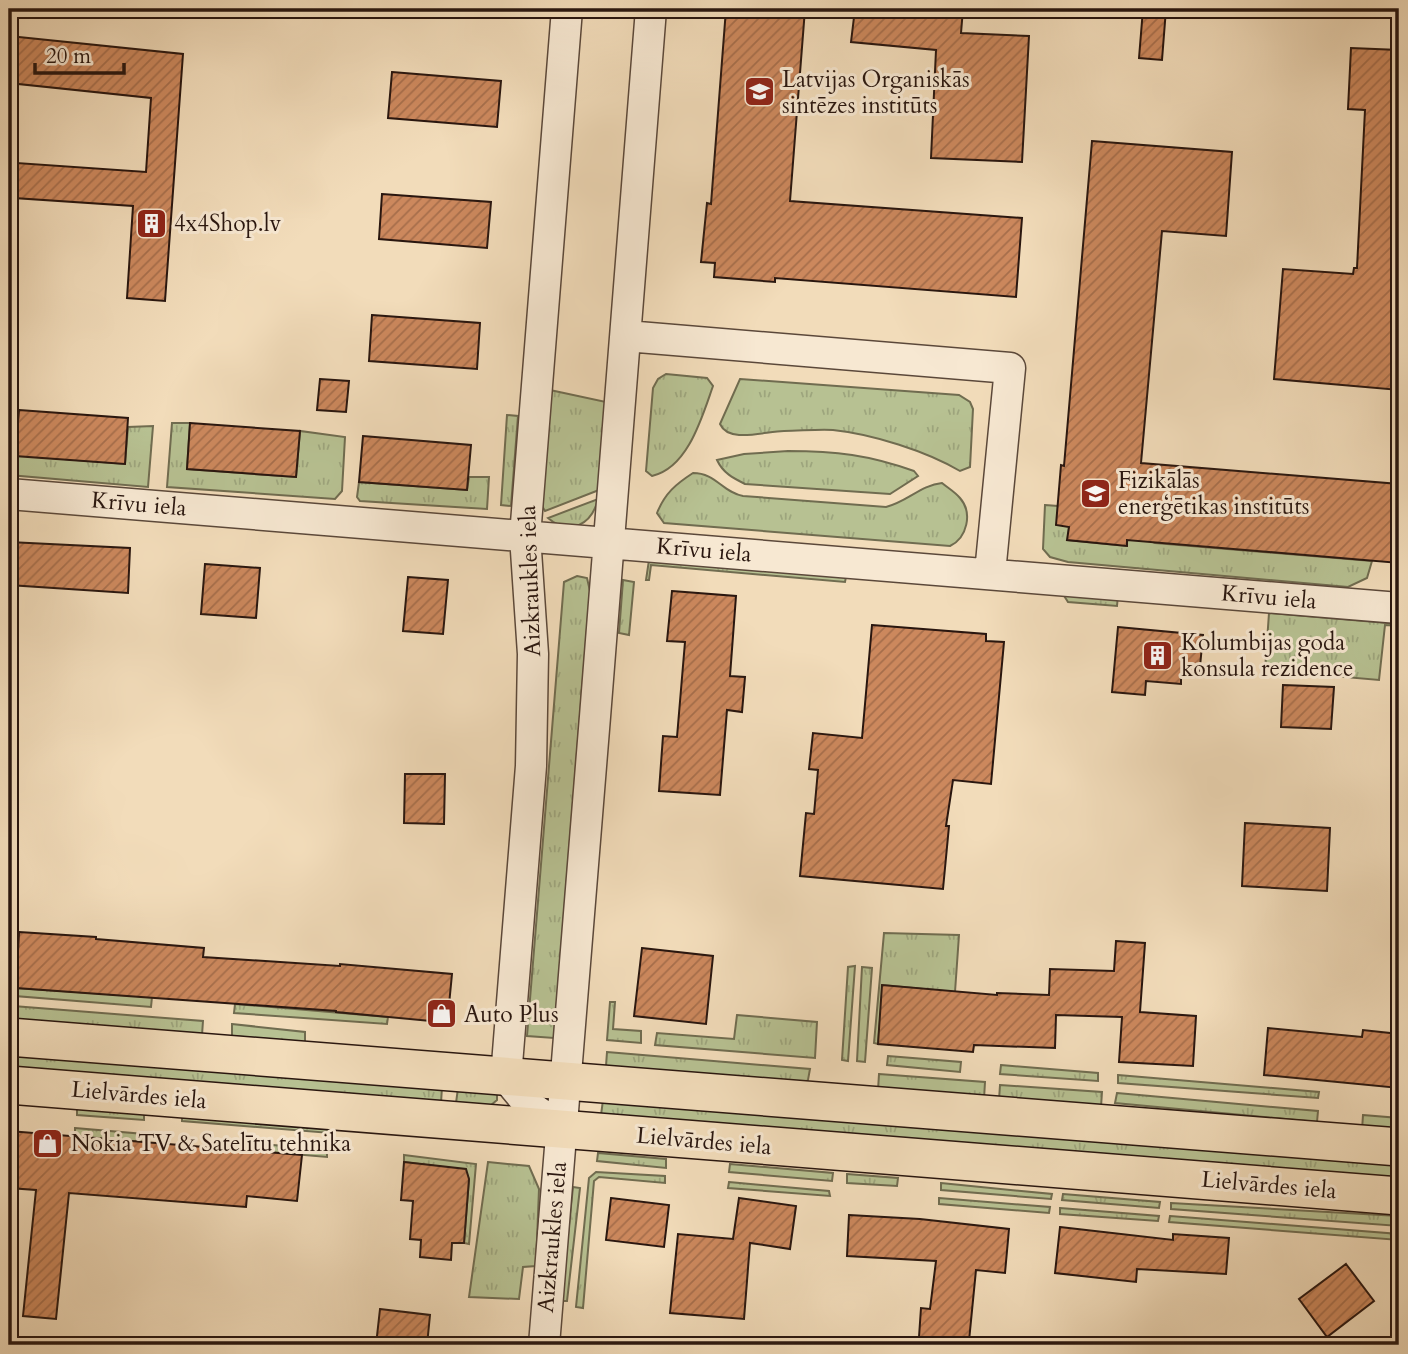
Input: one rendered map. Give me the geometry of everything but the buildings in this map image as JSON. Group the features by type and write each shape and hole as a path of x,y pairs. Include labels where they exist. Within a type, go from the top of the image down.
{"main road":[{"name":"Lielvārdes iela","path":"9,1037 1399,1147"},
{"name":"Lielvārdes iela","path":"9,1085 1399,1196"}],"street":[{"name":"Aizkraukles iela","path":"561,1129 530,1106 506,1077 531,766 533,653 525,536 567,9"},
{"name":"Aizkraukles iela","path":"544,1345 589,768 611,542 651,9"},
{"path":"626,336 1010,368 990,573"},
{"name":"Krīvu iela","path":"9,494 1399,608"}],"green space":[{"path":"666,374 707,378 713,386 692,440 684,452 665,471 652,476 646,471 653,388 658,379"},
{"path":"740,379 959,395 970,402 973,409 970,467 960,471 915,450 848,432 821,430 731,434 720,424"},
{"path":"550,390 606,402 599,490 545,511 542,506"},
{"path":"507,415 518,416 511,506 501,505"},
{"path":"9,418 18,418 15,455 125,464 128,427 153,426 148,487 9,475"},
{"path":"172,423 190,423 187,469 296,477 300,431 345,437 342,491 335,499 167,487"},
{"path":"788,451 837,453 867,458 914,471 918,476 890,494 745,484 725,472 717,460 744,454"},
{"path":"693,473 708,476 730,491 743,496 886,507 934,484 942,483 964,504 966,525 961,537 950,546 664,523 657,513 667,494"},
{"path":"469,477 489,477 487,509 360,501 357,497 359,482 467,490"},
{"path":"598,499 591,515 579,525 564,527 548,518"},
{"path":"1045,505 1058,506 1069,527 1068,540 1126,546 1128,532 1155,543 1372,561 1367,578 1348,587 1068,562 1050,557 1043,549"},
{"path":"649,560 846,577 845,582 651,565 649,580 646,580"},
{"path":"577,576 587,578 590,591 554,1038 527,1036 564,582"},
{"path":"623,580 634,582 629,635 619,633"},
{"path":"1061,591 1118,595 1117,606 1068,602"},
{"path":"1269,613 1399,626 1385,625 1379,680 1265,670"},
{"path":"884,933 959,935 955,992 883,985 878,1044 874,1043"},
{"path":"855,966 848,1061 842,1060 848,967"},
{"path":"862,967 872,968 865,1062 857,1061"},
{"path":"16,988 152,997 151,1007 15,996"},
{"path":"610,1002 615,1002 613,1029 641,1031 641,1043 607,1040"},
{"path":"235,1004 388,1017 387,1024 234,1013"},
{"path":"13,1006 203,1021 202,1035 12,1021"},
{"path":"737,1015 817,1022 815,1058 655,1045 657,1033 734,1039"},
{"path":"232,1024 305,1032 305,1042 232,1036"},
{"path":"9,1052 442,1087 441,1103 9,1068"},
{"path":"607,1052 810,1069 808,1080 803,1083 606,1066"},
{"path":"888,1056 961,1062 960,1072 887,1065"},
{"path":"1001,1065 1098,1073 1098,1081 1000,1074"},
{"path":"879,1074 985,1082 984,1099 878,1090"},
{"path":"1118,1075 1319,1092 1318,1098 1118,1083"},
{"path":"1000,1085 1102,1092 1101,1107 999,1100"},
{"path":"458,1088 492,1091 497,1095 497,1100 490,1106 456,1103"},
{"path":"1117,1093 1318,1111 1317,1122 1115,1103"},
{"path":"603,1100 1399,1164 1399,1180 601,1115"},
{"path":"77,1106 144,1112 144,1120 77,1115"},
{"path":"182,1113 331,1123 330,1133 182,1121"},
{"path":"1363,1115 1399,1118 1399,1133 1362,1130"},
{"path":"75,1128 144,1134 144,1142 75,1136"},
{"path":"209,1139 327,1150 327,1157 208,1147"},
{"path":"598,1153 666,1159 666,1168 597,1161"},
{"path":"404,1155 476,1164 469,1244 464,1243 469,1179 465,1170 404,1162"},
{"path":"488,1162 529,1166 539,1189 536,1266 523,1267 519,1299 469,1297"},
{"path":"730,1164 833,1173 832,1181 729,1172"},
{"path":"596,1172 665,1176 665,1183 599,1177 594,1181 583,1308 576,1307 589,1178"},
{"path":"847,1174 898,1178 897,1186 847,1183"},
{"path":"729,1182 829,1191 830,1196 728,1188"},
{"path":"941,1183 1052,1194 1051,1199 941,1190"},
{"path":"573,1187 580,1188 567,1301 561,1301"},
{"path":"1063,1194 1160,1202 1159,1208 1062,1200"},
{"path":"939,1198 1050,1207 1049,1213 939,1204"},
{"path":"1171,1203 1399,1216 1399,1226 1171,1209"},
{"path":"1060,1208 1159,1216 1158,1221 1060,1214"},
{"path":"1170,1216 1399,1234 1399,1240 1169,1222"}],"place":[{"name":"Latvijas Organiskās sintēzes institūts","path":"759,92"},
{"name":"4x4Shop.lv","path":"151,223"},
{"name":"Fizikālās enerģētikas institūts","path":"1095,493"},
{"name":"Kolumbijas goda konsula rezidence","path":"1158,655"},
{"name":"Auto Plus","path":"441,1014"},
{"name":"Nokia TV & Satelītu tehnika","path":"48,1143"}]}
